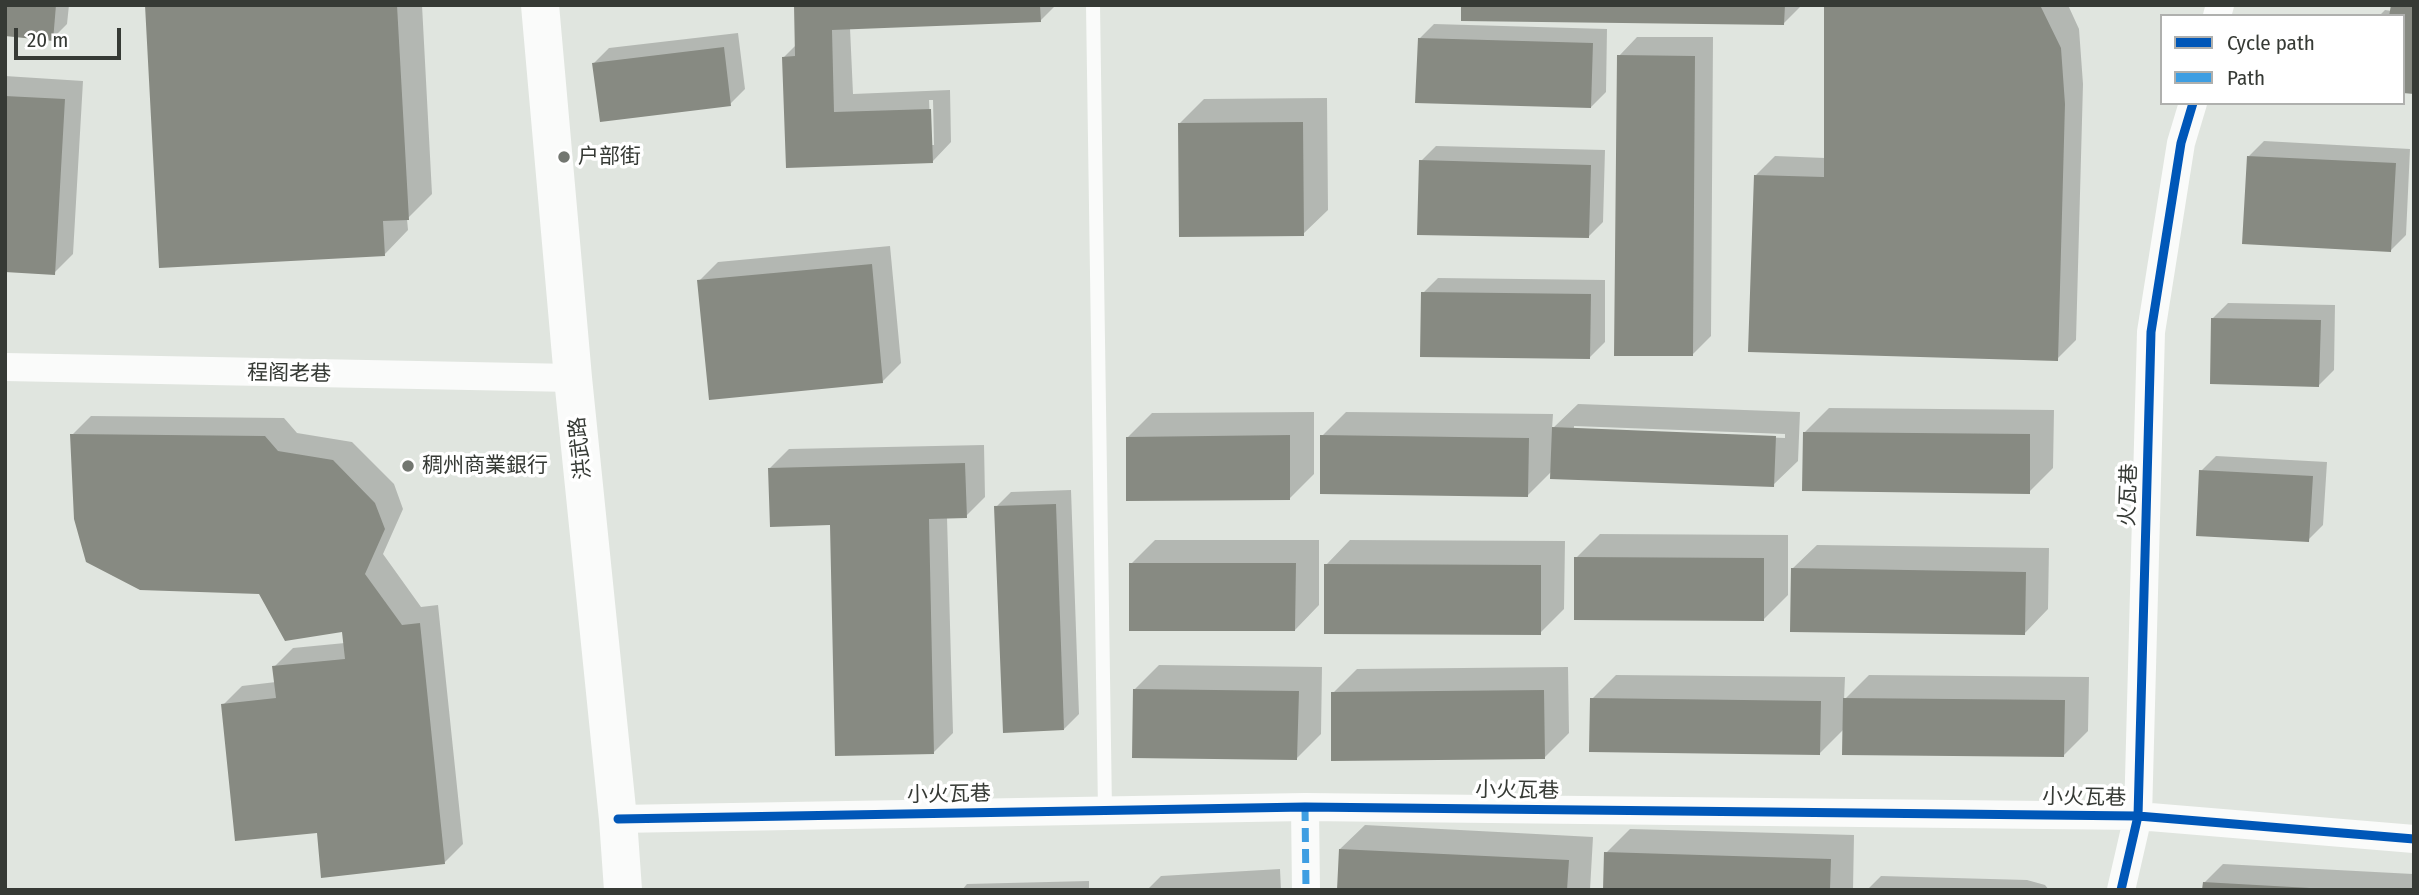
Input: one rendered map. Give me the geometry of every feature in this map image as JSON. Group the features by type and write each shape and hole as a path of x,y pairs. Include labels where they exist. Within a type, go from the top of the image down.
{"main road":[{"name":"洪武路","path":"540,5 623,890"}],"street":[{"name":"火瓦巷","path":"2121,890 2138,816 2151,332 2181,143 2192,105"},
{"name":"程阁老巷","path":"5,367 573,378"},
{"name":"小火瓦巷","path":"618,819 1306,807 2138,816 2414,839"},
{"path":"1306,807 1306,890"}],"lane":[{"path":"1093,5 1105,810"}],"building":[{"path":"5,5 56,5 53,41 5,36"},
{"path":"145,5 397,5 409,220 383,221 385,256 159,268"},
{"path":"794,5 1040,5 1041,22 832,30 834,112 931,109 933,163 786,168 782,57 795,56"},
{"path":"1461,5 1785,5 1784,25 1461,21"},
{"path":"1824,5 2040,5 2061,48 2065,104 2058,361 1748,352 1754,175 1824,177"},
{"path":"2391,5 2414,5 2414,94 2405,93 2405,14 2389,14"},
{"path":"1418,38 1593,43 1591,108 1415,103"},
{"path":"724,47 731,106 600,122 592,63"},
{"path":"1617,55 1695,56 1693,356 1614,356"},
{"path":"5,96 65,99 55,275 5,272"},
{"path":"1303,122 1304,236 1179,237 1178,123"},
{"path":"2247,156 2396,163 2391,252 2242,244"},
{"path":"1419,160 1591,165 1589,238 1417,235"},
{"path":"872,264 883,383 709,400 697,280"},
{"path":"1421,292 1591,294 1590,359 1420,357"},
{"path":"2211,318 2321,320 2319,387 2210,384"},
{"path":"1552,427 1776,436 1774,487 1550,479"},
{"path":"1803,432 2030,434 2030,494 1802,491"},
{"path":"70,434 265,436 278,451 333,460 375,503 385,529 365,574 402,625 420,623 445,864 321,878 317,833 235,841 221,704 276,698 272,666 345,659 342,632 285,641 259,594 140,590 86,562 74,519"},
{"path":"1290,435 1290,500 1126,501 1126,437"},
{"path":"1320,435 1529,438 1528,497 1320,494"},
{"path":"965,463 967,518 929,519 934,754 835,756 830,525 770,527 768,468"},
{"path":"2199,470 2313,476 2309,542 2196,536"},
{"path":"1056,504 1064,730 1003,733 994,506"},
{"path":"1574,557 1764,558 1764,621 1574,620"},
{"path":"1129,563 1296,563 1295,631 1129,631"},
{"path":"1324,564 1541,565 1541,635 1324,634"},
{"path":"1791,568 2026,572 2025,635 1790,632"},
{"path":"1133,689 1299,691 1297,760 1132,758"},
{"path":"1544,690 1545,759 1331,761 1331,692"},
{"path":"1590,698 1821,701 1820,755 1589,752"},
{"path":"1843,698 2065,700 2064,757 1842,755"},
{"path":"1339,849 1569,860 1567,890 1337,890"},
{"path":"1604,852 1831,859 1830,890 1603,890"},
{"path":"2203,882 2310,888 2310,890 2202,890"}],"marked path":[{"path":"1305,807 1306,890"}],"cycle path":[{"path":"2121,890 2138,816 2151,332 2181,143 2192,105"},
{"path":"618,819 1305,807 2138,816 2414,839"}],"place":[{"name":"户部街","path":"564,157"},
{"name":"稠州商業銀行","path":"408,466"}]}
